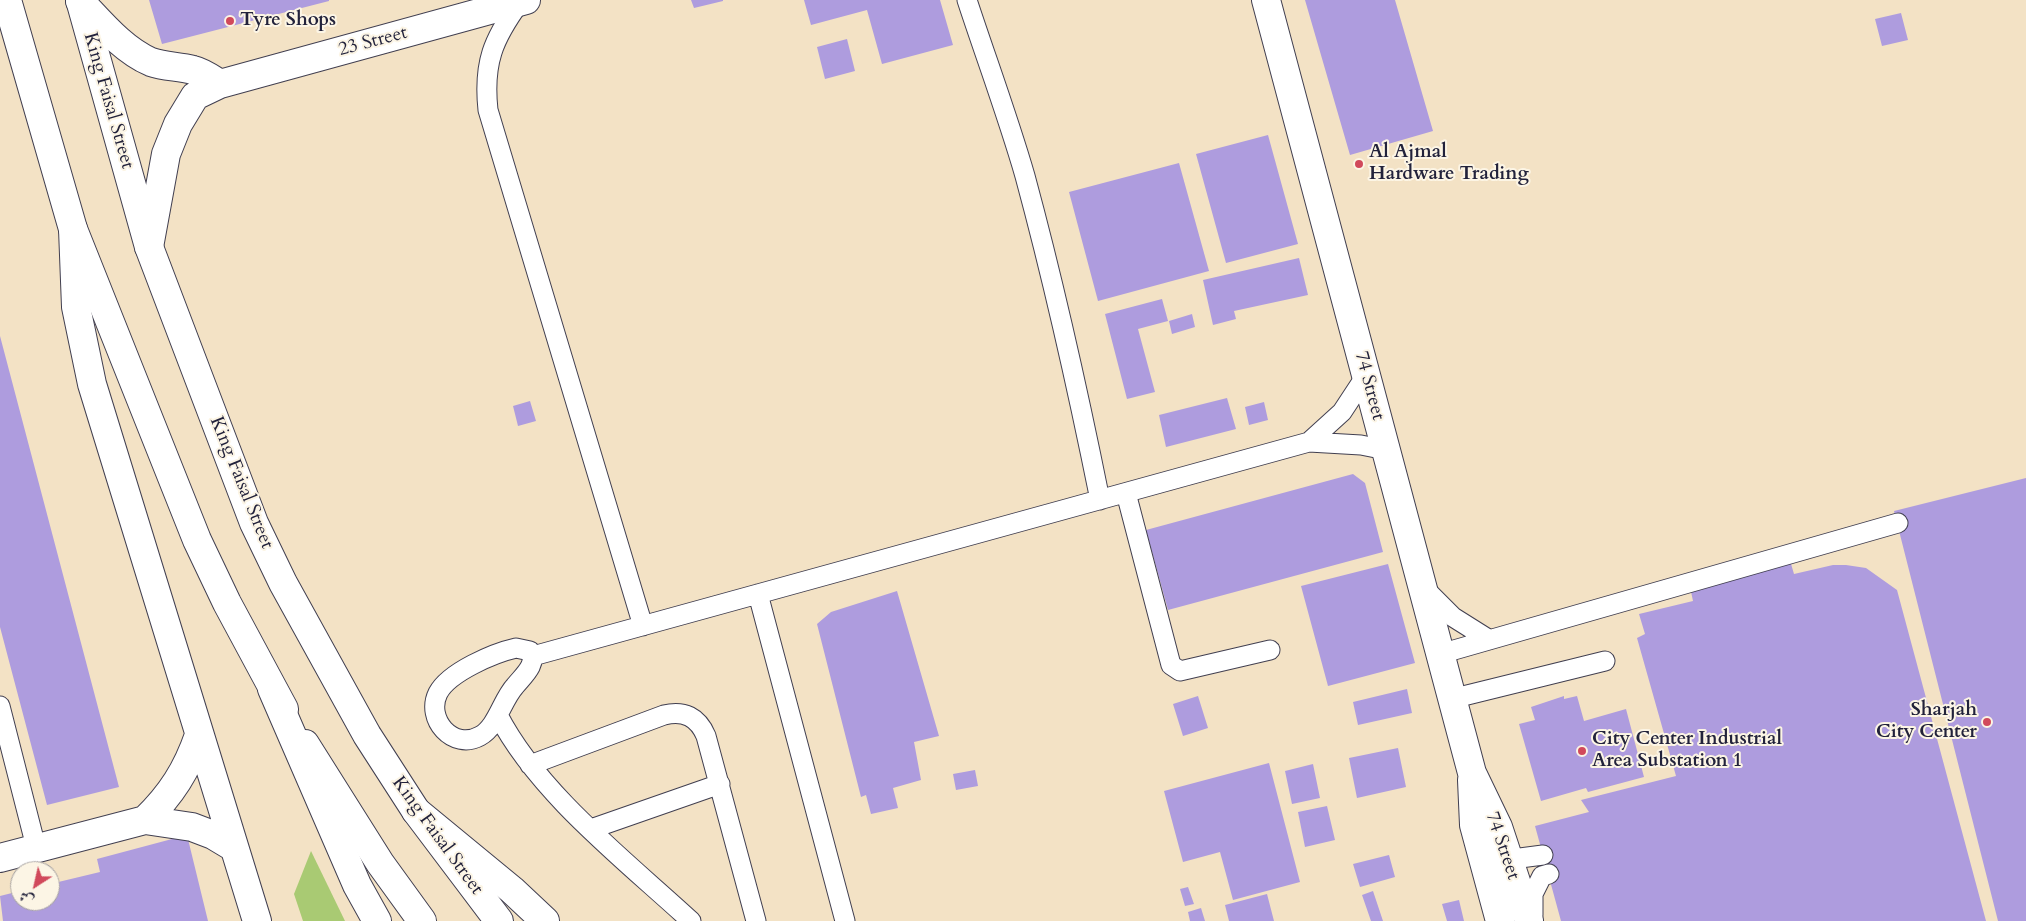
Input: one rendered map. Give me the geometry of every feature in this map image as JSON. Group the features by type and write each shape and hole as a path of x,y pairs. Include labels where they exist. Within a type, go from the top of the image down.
{"main road":[{"path":"7,0 73,229 197,540 272,689 357,884 377,921"},
{"name":"74 Street","path":"1266,0 1472,773 1472,817 1531,921"},
{"path":"80,1 113,35 150,62 193,70 220,84"},
{"name":"King Faisal Street","path":"80,1 149,247 254,523 283,583 363,727 416,811 499,921"},
{"name":"23 Street","path":"149,247 166,154 178,124 195,96 220,84 523,1"},
{"path":"73,229 76,307 89,374 256,921"},
{"path":"272,689 380,863 422,921"},
{"path":"146,820 164,802 179,782 191,760 198,735"},
{"path":"416,811 512,890 545,921"},
{"path":"0,858 36,847 146,820 192,827 213,835 234,847"},
{"name":"74 Street","path":"1496,860 1500,921"}],"lane":[{"path":"967,0 1024,174 1042,241 1075,376 1100,500"},
{"path":"523,1 494,42 488,64 486,87 488,110 643,626"},
{"path":"1309,442 1342,412 1367,374"},
{"path":"533,656 1309,442 1361,445 1386,450"},
{"path":"1126,493 1171,665 1180,671 1270,650"},
{"path":"1440,654 1898,523"},
{"path":"1423,587 1453,617 1488,639"},
{"path":"758,594 845,921"},
{"path":"516,648 530,651 533,656 532,663 511,690 498,715 481,736 468,740 454,738 443,730 436,718 434,704 439,691 444,686 464,670 481,660 516,648"},
{"path":"1451,698 1605,661"},
{"path":"0,706 36,847"},
{"path":"530,765 674,713 685,714 694,718 702,726 720,784 756,921"},
{"path":"498,715 513,742 530,765 591,829 690,921"},
{"path":"591,829 720,784"},
{"path":"1496,860 1543,855"},
{"path":"1531,921 1534,887 1542,876 1549,874"}],"green space":[{"path":"311,851 345,921 303,921 294,894"}],"building":[{"path":"149,0 329,0 329,1 162,44"},
{"path":"691,0 723,0 723,1 694,8"},
{"path":"804,0 940,0 953,45 882,64 867,10 811,25"},
{"path":"1305,0 1395,0 1433,131 1350,155"},
{"path":"1901,13 1908,40 1882,46 1875,19"},
{"path":"847,39 855,71 825,79 817,47"},
{"path":"1268,135 1298,244 1226,263 1196,154"},
{"path":"1179,163 1209,271 1098,301 1069,192"},
{"path":"1299,258 1308,295 1234,311 1236,319 1213,325 1203,280"},
{"path":"1162,299 1168,321 1138,329 1155,392 1127,399 1105,314"},
{"path":"1192,314 1195,327 1172,334 1169,321"},
{"path":"0,336 119,787 47,805 0,627"},
{"path":"1227,398 1236,429 1166,447 1159,415"},
{"path":"530,401 536,421 518,426 513,406"},
{"path":"1264,402 1268,420 1249,425 1245,407"},
{"path":"1353,474 1365,483 1383,552 1168,610 1146,530"},
{"name":"Sharjah City Center","path":"2026,478 2026,921 1998,921 1894,511"},
{"path":"1789,557 1794,574 1833,565 1866,568 1897,590 1986,921 1561,921 1535,826 1589,812 1581,800 1676,776 1637,638 1645,634 1639,614 1693,601 1690,587"},
{"path":"1388,564 1415,663 1328,686 1301,586"},
{"path":"897,591 939,736 914,742 921,780 893,788 898,808 871,814 866,795 861,797 817,624 831,612"},
{"path":"1407,689 1412,713 1358,725 1353,702"},
{"path":"1198,696 1208,728 1183,736 1173,704"},
{"name":"City Center Industrial Area Substation 1","path":"1564,696 1564,699 1577,696 1584,721 1626,709 1644,777 1588,792 1586,788 1541,801 1519,724 1535,720 1531,707"},
{"path":"1398,748 1406,787 1357,798 1349,758"},
{"path":"1269,763 1300,882 1233,900 1220,852 1183,862 1164,791"},
{"path":"1313,764 1320,798 1292,804 1285,771"},
{"path":"975,770 978,786 956,790 953,774"},
{"path":"1327,806 1335,840 1305,847 1298,812"},
{"path":"187,835 208,921 3,921 0,896 10,894 10,911 60,911 60,882 100,872 97,859"},
{"path":"1389,855 1395,877 1360,887 1353,864"},
{"path":"1188,887 1194,904 1185,906 1180,889"},
{"path":"1373,891 1383,921 1371,921 1362,895"},
{"path":"1267,894 1274,921 1229,921 1225,905"},
{"path":"1459,900 1464,921 1447,921 1442,904"},
{"path":"1201,908 1205,921 1190,921 1188,912"}],"place":[{"name":"Tyre Shops","path":"230,21"},
{"name":"Al Ajmal Hardware Trading","path":"1359,164"},
{"name":"Sharjah City Center","path":"1987,722"},
{"name":"City Center Industrial Area Substation 1","path":"1582,751"}]}
